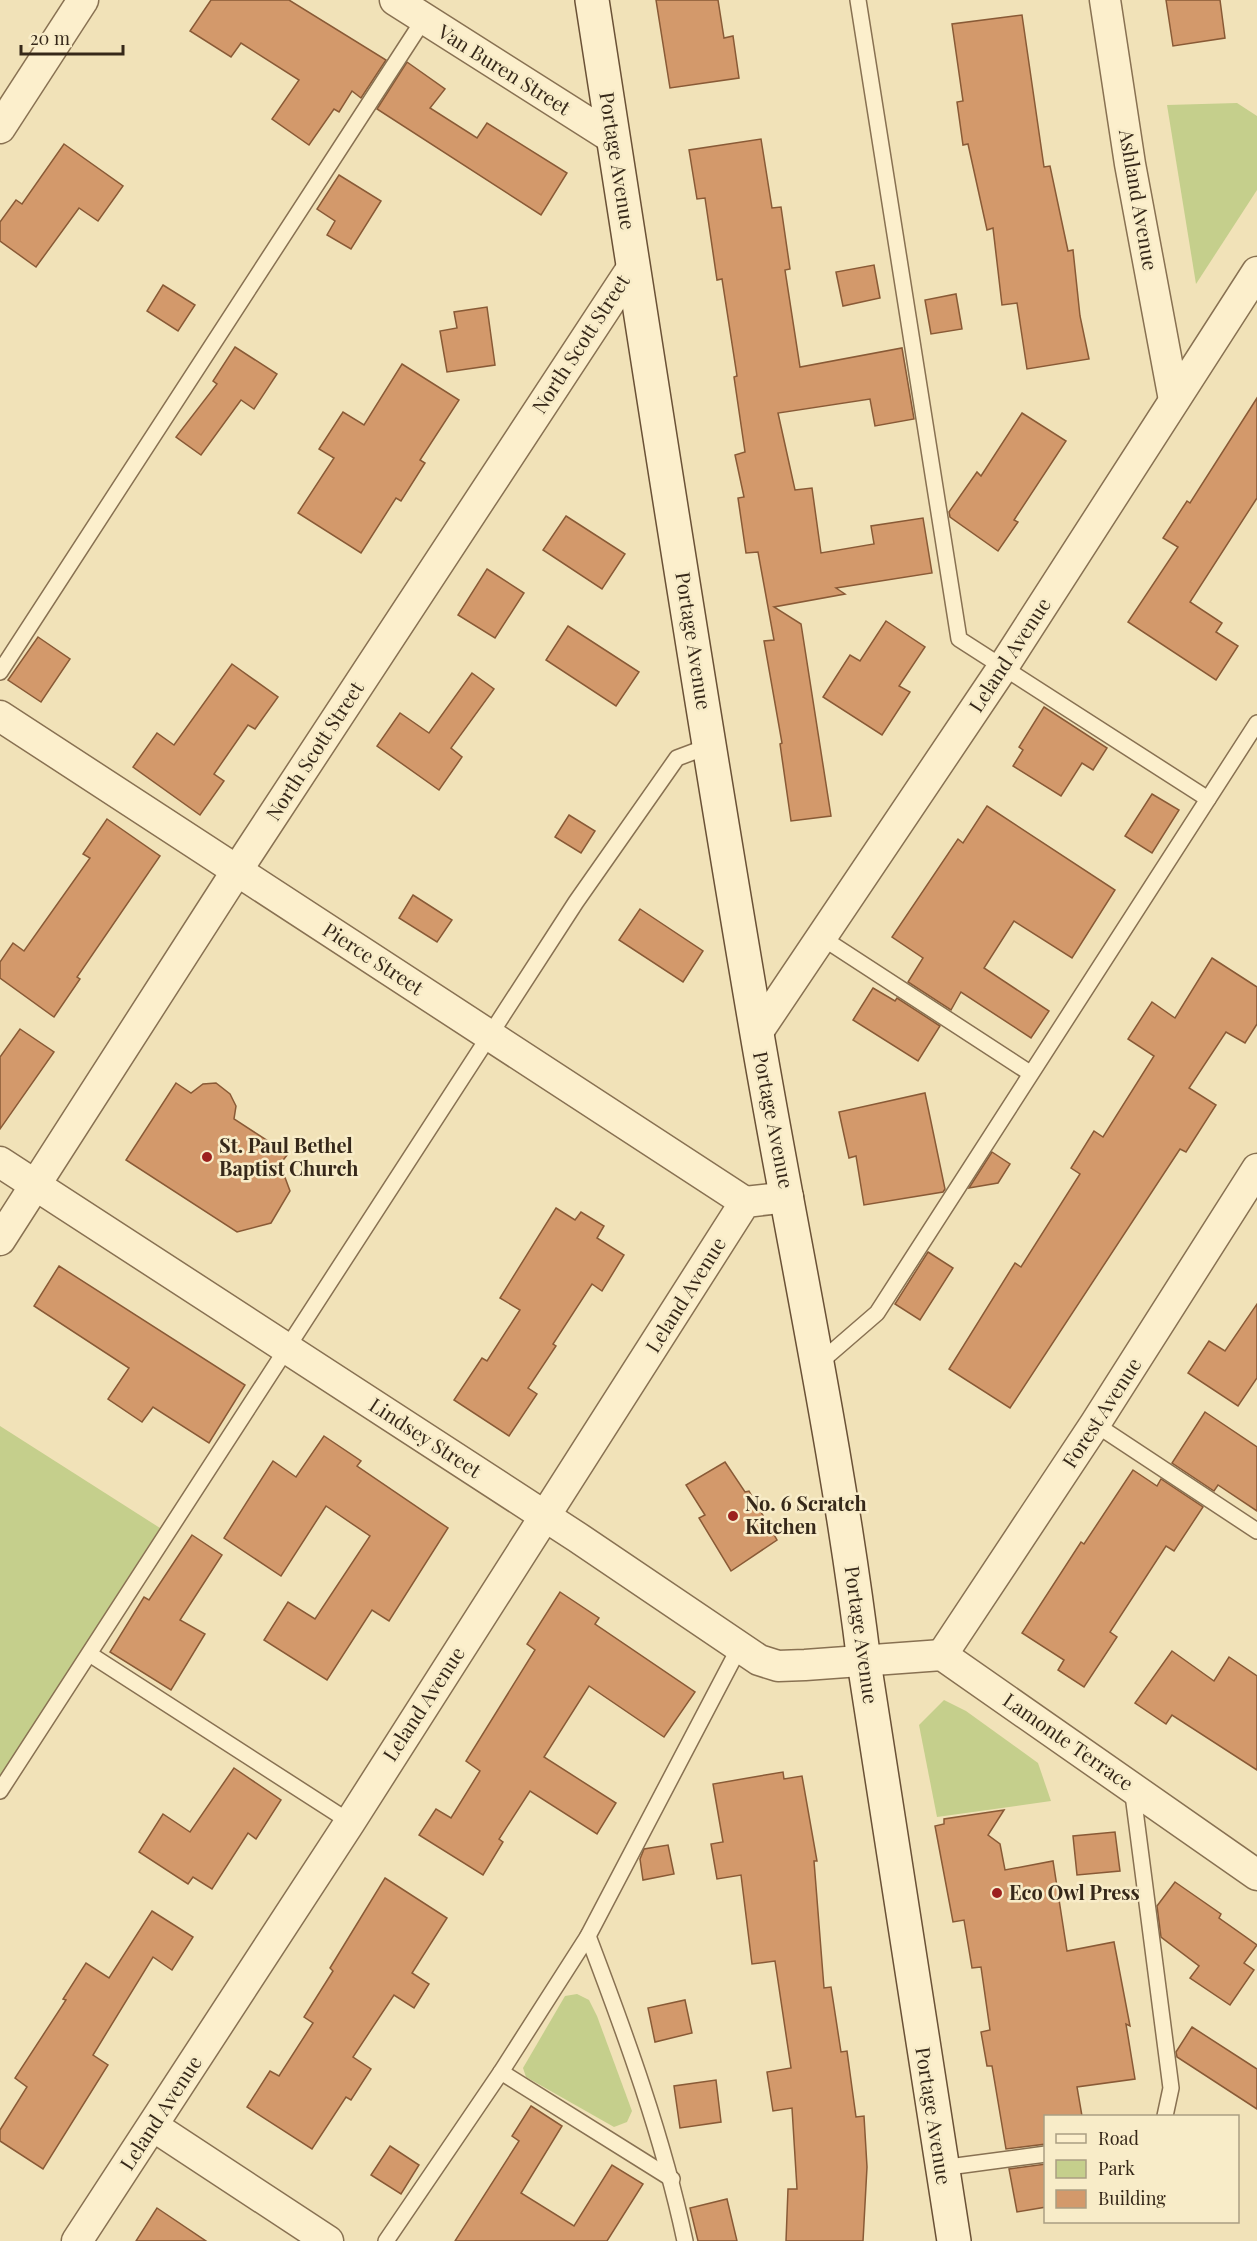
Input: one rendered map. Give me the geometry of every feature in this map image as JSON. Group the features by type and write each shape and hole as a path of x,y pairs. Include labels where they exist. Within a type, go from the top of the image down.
{"main road":[{"name":"Portage Avenue","path":"592,0 709,746 757,1034 818,1364 855,1581 864,1662 954,2241"}],"street":[{"path":"0,128 83,0"},
{"name":"Van Buren Street","path":"395,0 614,139"},
{"name":"Ashland Avenue","path":"1105,0 1130,164 1174,400"},
{"name":"North Scott Street","path":"0,1240 237,870 633,265"},
{"name":"Leland Avenue","path":"757,1034 1004,667 1257,272"},
{"name":"Pierce Street","path":"0,716 745,1202"},
{"name":"Lindsey Street","path":"0,1162 544,1516 759,1660 778,1665 864,1662"},
{"name":"Forest Avenue","path":"942,1655 1095,1424 1257,1169"},
{"path":"745,1202 788,1197"},
{"name":"Leland Avenue","path":"77,2241 350,1822 745,1202"},
{"path":"864,1662 942,1655"},
{"name":"Lamonte Terrace","path":"942,1655 1257,1875"},
{"path":"153,2126 328,2241"}],"lane":[{"path":"858,0 959,639 1208,799"},
{"path":"0,672 424,19"},
{"path":"818,1364 877,1313 1257,723"},
{"path":"0,1791 91,1655 576,902 677,758 709,746"},
{"path":"821,937 1030,1073"},
{"path":"1095,1424 1257,1531"},
{"path":"386,2241 501,2072 588,1936 740,1648"},
{"path":"91,1655 350,1822"},
{"path":"1131,1786 1171,2088 1165,2115"},
{"path":"588,1936 624,2030 672,2179 685,2241"},
{"path":"501,2072 672,2179"},
{"path":"941,2168 1044,2154"}],"green space":[{"path":"1237,103 1257,116 1257,190 1196,284 1167,105"},
{"path":"0,1426 160,1528 0,1776"},
{"path":"944,1700 966,1711 1038,1763 1051,1801 937,1817 919,1725"},
{"path":"577,1994 589,2000 597,2016 632,2111 627,2122 614,2127 526,2077 523,2068 565,1996"}],"building":[{"path":"211,0 289,0 386,60 361,98 352,91 339,112 334,109 309,145 272,119 299,80 241,43 231,57 190,31"},
{"path":"656,0 718,0 724,38 733,36 739,78 670,88"},
{"path":"1166,0 1220,0 1225,38 1173,46"},
{"path":"1022,15 1044,167 1050,166 1068,251 1073,250 1080,316 1089,359 1027,369 1017,303 1002,305 993,228 987,230 968,144 963,145 957,102 963,101 952,24"},
{"path":"407,62 445,89 430,108 477,138 487,123 567,173 541,215 377,109"},
{"path":"761,139 772,208 781,207 790,269 785,270 800,367 902,348 914,419 875,426 870,399 778,413 795,490 812,488 821,553 874,544 871,526 923,518 932,573 836,588 845,594 774,607 801,624 831,816 791,821 780,744 782,743 764,641 774,640 758,552 746,553 738,498 744,497 735,455 745,452 734,377 737,376 722,279 717,280 705,198 697,199 689,150"},
{"path":"64,144 123,186 98,221 79,208 36,267 0,241 0,222 16,200 22,204"},
{"path":"339,175 381,201 351,249 327,235 335,221 317,209"},
{"path":"874,265 880,298 843,306 836,272"},
{"path":"163,285 195,305 178,331 147,311"},
{"path":"956,294 962,329 931,334 925,300"},
{"path":"487,307 495,365 447,372 440,331 457,328 454,312"},
{"path":"235,347 277,374 254,409 241,400 201,455 176,437 217,384 213,381"},
{"path":"402,364 459,400 420,460 425,463 401,501 396,498 361,553 298,513 334,458 319,449 343,412 364,425"},
{"path":"1257,398 1257,498 1190,602 1222,623 1216,632 1238,646 1216,680 1128,622 1178,547 1163,538 1187,501 1190,503"},
{"path":"1022,413 1066,441 1014,520 1018,522 998,551 950,517 949,512 977,472 981,476"},
{"path":"566,516 625,554 602,589 543,550"},
{"path":"487,569 524,593 495,638 458,615"},
{"path":"886,621 925,647 899,686 910,692 882,735 823,697 850,655 860,661"},
{"path":"568,626 639,672 616,706 546,660"},
{"path":"38,637 70,659 41,702 8,680"},
{"path":"232,664 278,697 255,729 248,725 214,774 224,781 200,815 133,767 157,733 174,745"},
{"path":"472,673 494,689 451,748 462,757 439,790 377,746 400,713 429,733"},
{"path":"1044,707 1107,748 1093,770 1082,763 1061,796 1013,766 1023,750 1019,747"},
{"path":"1152,794 1179,810 1152,853 1125,836"},
{"path":"987,806 1115,890 1072,958 1014,921 984,968 1049,1011 1031,1038 961,992 951,1010 908,982 923,958 892,937 958,839 963,843"},
{"path":"569,815 595,831 581,853 555,837"},
{"path":"107,819 160,856 77,977 80,979 54,1017 0,978 0,962 13,943 24,951 90,858 83,854"},
{"path":"413,895 452,920 437,942 399,918"},
{"path":"640,909 703,951 683,982 619,940"},
{"path":"1212,958 1257,987 1257,1024 1245,1043 1226,1032 1189,1088 1216,1105 1186,1152 1180,1149 1010,1408 949,1369 1015,1263 1021,1267 1080,1174 1071,1168 1094,1131 1103,1137 1154,1056 1128,1039 1152,1002 1175,1018"},
{"path":"873,988 895,1001 897,998 940,1026 918,1061 853,1020"},
{"path":"20,1029 54,1052 0,1129 0,1057"},
{"name":"St. Paul Bethel Baptist Church","path":"176,1083 191,1093 203,1084 216,1083 230,1094 236,1106 234,1119 288,1154 280,1164 290,1191 271,1223 237,1232 126,1160"},
{"path":"925,1093 945,1189 943,1192 864,1205 856,1156 849,1158 839,1112"},
{"path":"992,1152 1010,1164 998,1183 969,1188"},
{"path":"556,1208 575,1220 581,1212 604,1226 597,1238 624,1255 602,1291 592,1284 553,1344 556,1346 528,1388 537,1394 509,1436 454,1400 482,1358 487,1361 520,1310 500,1298"},
{"path":"928,1252 953,1268 920,1320 895,1304"},
{"path":"59,1266 245,1385 209,1443 153,1407 142,1422 108,1399 129,1368 34,1306"},
{"path":"1257,1304 1257,1378 1238,1406 1188,1373 1209,1341 1225,1351"},
{"path":"1205,1412 1257,1447 1257,1511 1218,1485 1214,1491 1172,1463"},
{"path":"324,1436 361,1461 357,1466 448,1528 389,1621 372,1610 327,1680 264,1640 288,1602 315,1619 370,1536 326,1506 281,1576 224,1538 273,1461 296,1477"},
{"name":"No. 6 Scratch Kitchen","path":"725,1462 745,1492 749,1491 777,1540 731,1571 699,1518 705,1515 686,1485"},
{"path":"1133,1470 1157,1486 1161,1479 1203,1507 1174,1551 1166,1546 1110,1632 1117,1637 1084,1687 1058,1670 1064,1660 1022,1633 1081,1542 1084,1544"},
{"path":"192,1535 222,1555 180,1620 205,1634 171,1690 110,1652 144,1597 149,1600"},
{"path":"560,1592 599,1618 595,1624 695,1692 664,1737 589,1686 544,1757 616,1803 597,1834 530,1791 499,1839 503,1842 483,1875 419,1835 436,1809 451,1818 480,1771 466,1761 535,1650 527,1644"},
{"path":"1172,1651 1214,1681 1229,1657 1257,1676 1257,1770 1172,1715 1166,1724 1135,1703"},
{"path":"234,1768 281,1800 256,1839 248,1833 212,1889 193,1877 188,1884 139,1852 163,1814 190,1832"},
{"path":"783,1772 784,1779 802,1776 817,1861 814,1861 824,1988 831,1987 841,2052 847,2051 856,2117 864,2116 867,2167 863,2241 786,2241 788,2189 797,2189 792,2108 773,2111 767,2072 791,2068 775,1961 752,1964 741,1875 717,1879 711,1844 723,1842 713,1784"},
{"path":"1004,1810 988,1835 1000,1844 1005,1870 1053,1861 1067,1951 1114,1942 1130,2026 1126,2024 1135,2079 1077,2087 1082,2115 1044,2115 1044,2144 1006,2149 992,2066 987,2066 981,2032 990,2030 981,1967 972,1968 964,1920 953,1922 935,1826 944,1824 944,1819"},
{"path":"1115,1832 1120,1871 1077,1875 1073,1836"},
{"path":"668,1845 674,1874 643,1880 640,1859 644,1849"},
{"path":"385,1878 447,1918 412,1973 429,1984 414,2008 394,1995 353,2057 371,2069 351,2100 346,2097 312,2149 247,2107 270,2071 279,2076 313,2023 304,2017 333,1971 330,1968"},
{"path":"1175,1882 1221,1914 1219,1918 1257,1945 1244,1963 1254,1970 1230,2005 1190,1978 1199,1966 1161,1937 1157,1906"},
{"path":"152,1911 193,1937 172,1970 153,1957 93,2055 108,2065 43,2169 0,2141 0,2130 27,2087 15,2078 66,2000 63,1999 86,1963 109,1978"},
{"path":"685,2000 692,2033 655,2042 648,2008"},
{"path":"1192,2027 1257,2069 1257,2109 1177,2057 1176,2052"},
{"path":"716,2080 721,2122 680,2128 674,2086"},
{"path":"531,2106 562,2126 521,2193 574,2226 612,2165 643,2184 607,2241 455,2241 519,2141 512,2136"},
{"path":"390,2146 419,2165 401,2194 371,2175"},
{"path":"1044,2164 1044,2207 1017,2212 1009,2169"},
{"path":"727,2199 737,2241 698,2241 690,2208"},
{"path":"157,2208 206,2241 136,2241"}],"place":[{"name":"St. Paul Bethel Baptist Church","path":"207,1157"},
{"name":"No. 6 Scratch Kitchen","path":"733,1516"},
{"name":"Eco Owl Press","path":"997,1893"}]}
